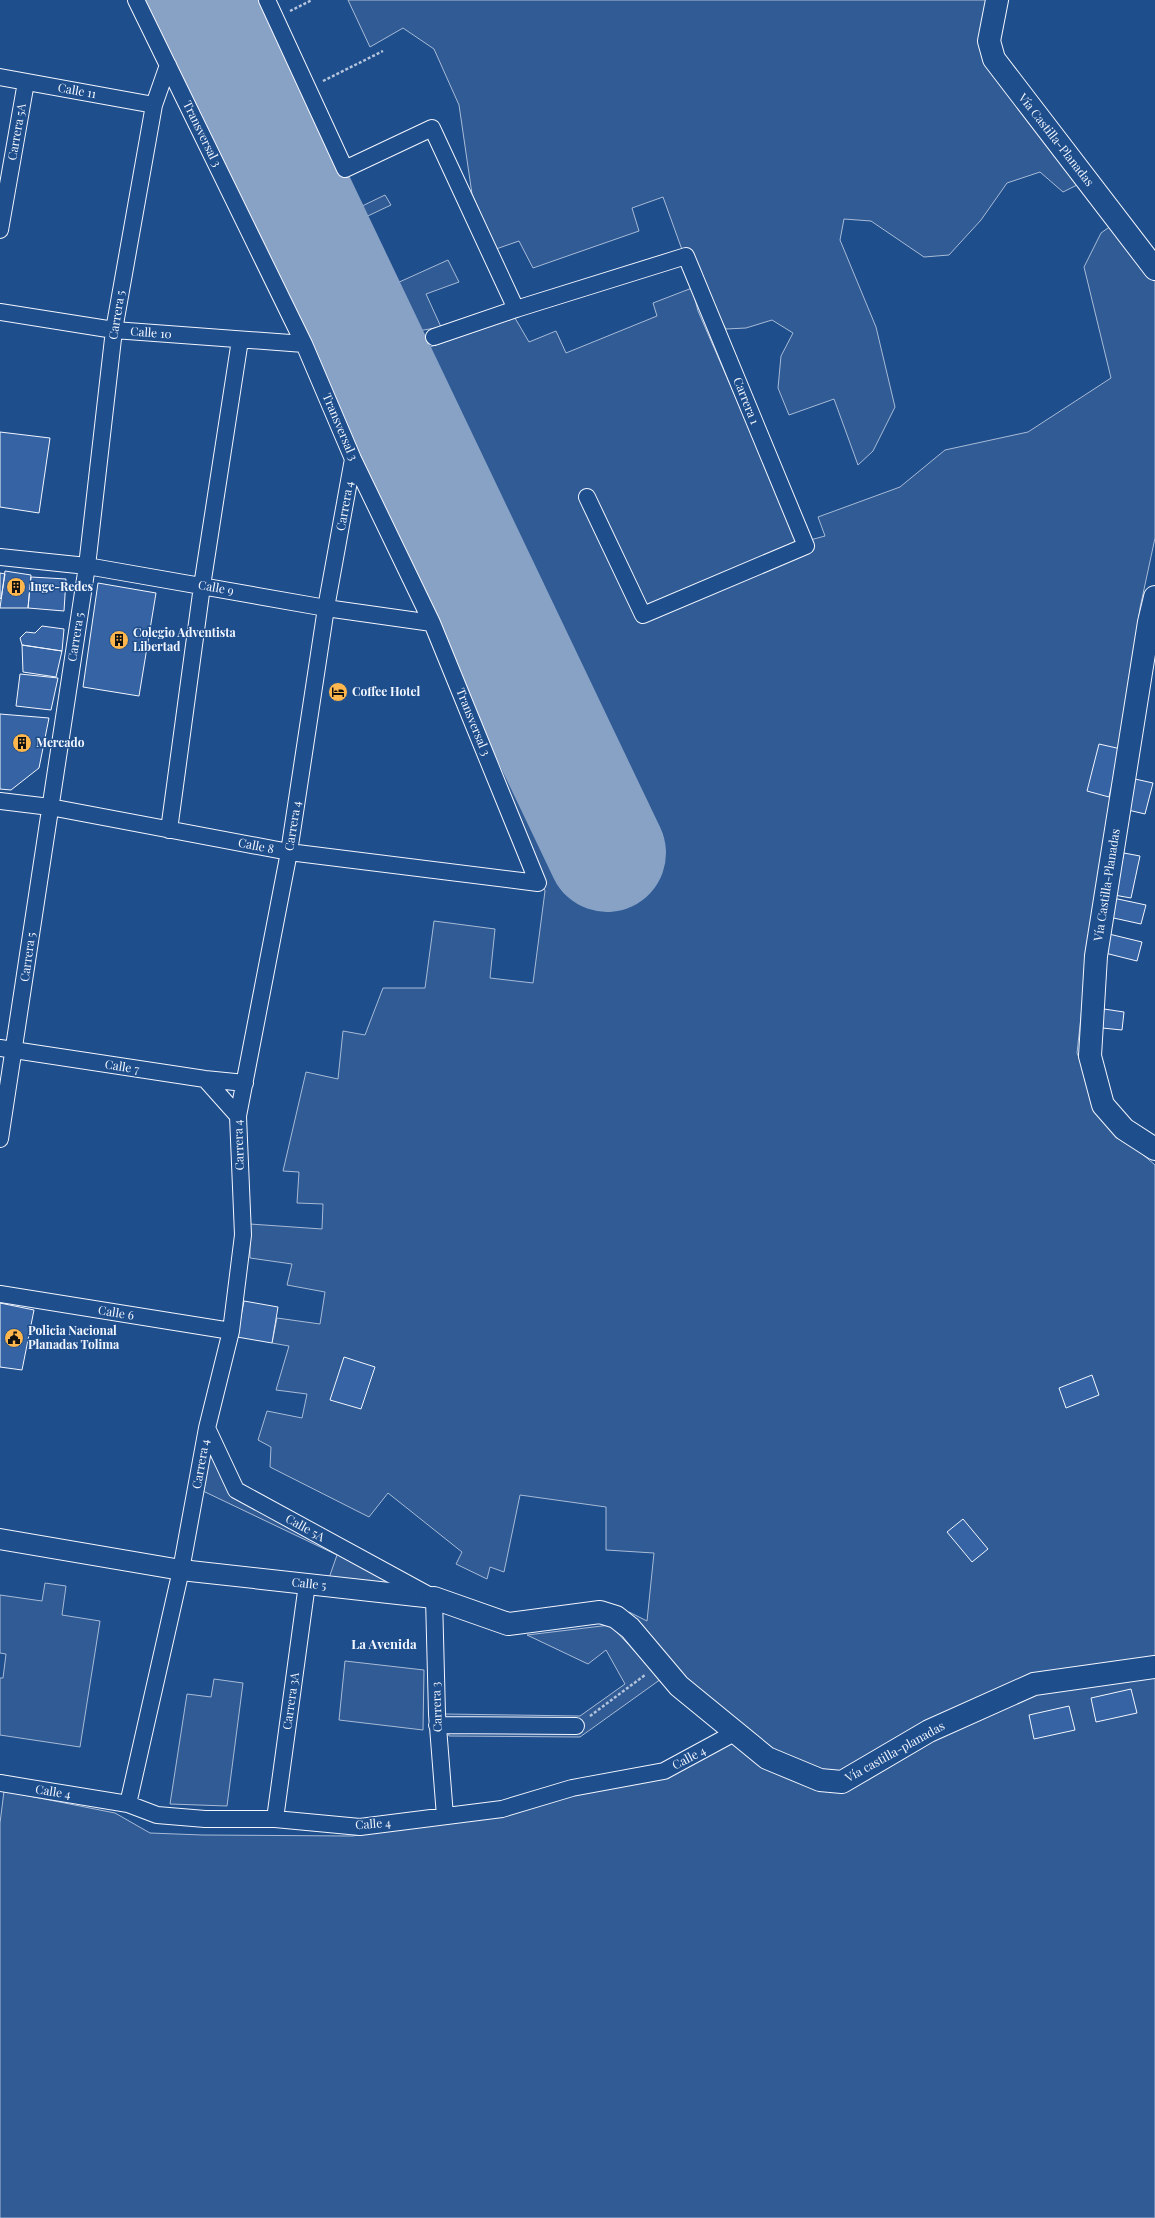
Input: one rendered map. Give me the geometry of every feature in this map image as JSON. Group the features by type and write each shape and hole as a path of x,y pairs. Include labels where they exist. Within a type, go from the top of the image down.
{"main road":[{"name":"Vía Castilla-Planadas","path":"997,0 989,41 994,59 1155,269"},
{"name":"Vía Castilla-Planadas","path":"1155,597 1149,622 1096,956 1090,1056 1103,1105 1124,1129 1155,1149"},
{"name":"Calle 5","path":"434,1598 508,1624 600,1612 616,1616"},
{"name":"Vía castilla-planadas","path":"616,1616 630,1628 679,1686 767,1758 820,1780 842,1782 929,1731 1034,1684 1155,1667"}],"street":[{"name":"Transversal 3","path":"136,0 304,344 353,459 432,623 538,883"},
{"path":"267,0 345,168 432,128 516,309 434,337"},
{"name":"Carrera 5","path":"0,1139 7,1049 50,807 87,566 114,330 154,105 168,65"},
{"name":"Calle 11","path":"0,76 154,105"},
{"name":"Carrera 5A","path":"0,230 26,82"},
{"name":"Carrera 1","path":"516,309 686,256 806,546 642,615 587,497"},
{"name":"Calle 10","path":"0,312 114,330 304,344"},
{"path":"169,830 202,586 240,340"},
{"name":"Carrera 4","path":"128,1804 181,1570 208,1428 231,1331 242,1235 238,1116 289,852 326,608 353,459"},
{"name":"Calle 9","path":"0,557 87,566 326,608 432,623"},
{"name":"Calle 8","path":"0,801 50,807 289,852 538,883"},
{"name":"Calle 7","path":"7,1049 205,1080 245,1083"},
{"path":"205,1080 238,1116"},
{"name":"Calle 6","path":"0,1294 231,1331"},
{"name":"Calle 5A","path":"208,1428 236,1490 434,1598"},
{"name":"Calle 5","path":"0,1539 181,1570 434,1598"},
{"name":"Carrera 3A","path":"276,1819 307,1584"},
{"name":"Carrera 3","path":"434,1598 438,1725 446,1816"},
{"path":"438,1725 576,1726"},
{"name":"Calle 4","path":"0,1783 128,1804 157,1815 205,1819 276,1819 360,1827 502,1809 572,1788 664,1771 736,1732"}],"path":[{"path":"275,18 312,0"},
{"path":"308,88 383,51"},
{"path":"576,1726 660,1665"}],"shaded area":[{"path":"140,0 257,0 358,208 385,195 391,205 355,222 386,288 448,260 459,282 426,294 441,327 418,331 424,349 515,318 529,342 556,331 566,353 657,316 653,303 692,288 698,311 799,543 825,536 818,517 900,487 945,450 1028,432 1111,378 1084,267 1101,233 1115,223 1155,278 1155,538 1140,608 1124,733 1088,952 1077,1053 1098,1105 1120,1135 1155,1165 1155,1659 1088,1671 840,1774 821,1773 769,1750 685,1679 629,1612 647,1621 654,1553 606,1550 606,1507 520,1495 504,1572 490,1567 487,1579 456,1564 462,1552 388,1493 369,1517 270,1467 271,1447 258,1440 267,1411 302,1418 307,1394 276,1390 289,1346 272,1343 277,1318 320,1324 325,1292 287,1285 292,1264 250,1258 250,1224 322,1229 323,1204 297,1203 299,1172 283,1171 306,1072 338,1079 343,1031 365,1035 383,988 425,988 434,921 495,929 490,978 533,983 545,891 439,621 307,343"},
{"path":"348,0 991,0 983,40 1085,181 1063,192 1040,172 1007,183 981,220 949,255 924,257 871,221 844,219 840,240 876,327 895,407 873,451 858,465 834,399 789,415 778,388 781,356 793,333 772,320 746,328 726,329 681,247 663,197 632,208 639,231 533,268 519,241 496,249 472,194 459,105 434,49 403,28 370,47"},
{"path":"209,1444 233,1497 410,1591 329,1578 337,1555 203,1491"},
{"path":"45,1583 66,1586 62,1615 100,1621 80,1747 0,1735 0,1678 3,1678 6,1654 0,1653 0,1595 42,1601"},
{"path":"610,1625 661,1679 580,1737 449,1736 445,1714 580,1716 625,1684 606,1650 588,1664 527,1635"},
{"path":"345,1661 424,1670 423,1730 339,1720"},
{"path":"1155,1674 1155,2218 0,2218 0,1823 4,1791 115,1813 150,1833 202,1835 352,1836 505,1815 731,1741 815,1790 844,1792 931,1739 1039,1691"},
{"path":"214,1679 243,1683 227,1806 170,1804 187,1694 211,1697"}],"building":[{"path":"0,432 50,438 39,513 0,507"},
{"name":"Inge-Redes","path":"5,571 31,575 28,608 0,608"},
{"path":"0,573 5,574 1,599 0,598"},
{"path":"31,577 66,579 64,611 28,608"},
{"name":"Colegio Adventista Libertad","path":"98,583 156,593 139,696 83,687"},
{"path":"42,626 64,629 62,651 22,645 20,638 26,632 35,633"},
{"path":"22,645 62,651 56,677 23,672"},
{"path":"20,674 58,678 51,710 16,706"},
{"name":"Mercado","path":"0,714 49,718 39,768 11,790 0,789"},
{"path":"1099,744 1121,749 1109,797 1087,791"},
{"path":"1135,779 1153,783 1145,814 1128,810"},
{"path":"1124,853 1140,856 1131,898 1114,895"},
{"path":"1113,898 1146,905 1141,924 1109,917"},
{"path":"1109,934 1142,942 1137,961 1105,953"},
{"path":"1104,1009 1124,1012 1122,1030 1102,1028"},
{"path":"244,1301 278,1307 272,1343 237,1337"},
{"name":"Policia Nacional Planadas Tolima","path":"0,1303 34,1310 22,1370 0,1367"},
{"path":"344,1357 375,1367 361,1409 330,1400"},
{"path":"1092,1375 1099,1395 1066,1408 1059,1388"},
{"path":"963,1519 988,1549 972,1562 947,1532"},
{"path":"1131,1689 1137,1713 1096,1722 1091,1698"},
{"path":"1069,1706 1075,1730 1034,1739 1029,1715"}],"runway":[{"path":"200,0 607,853"}],"place":[{"name":"Inge-Redes","path":"16,587"},
{"name":"Colegio Adventista Libertad","path":"119,640"},
{"name":"Coffee Hotel","path":"338,692"},
{"name":"Mercado","path":"22,743"},
{"name":"Policia Nacional Planadas Tolima","path":"14,1338"}],"district":[{"name":"La Avenida","path":"384,1644"}]}
